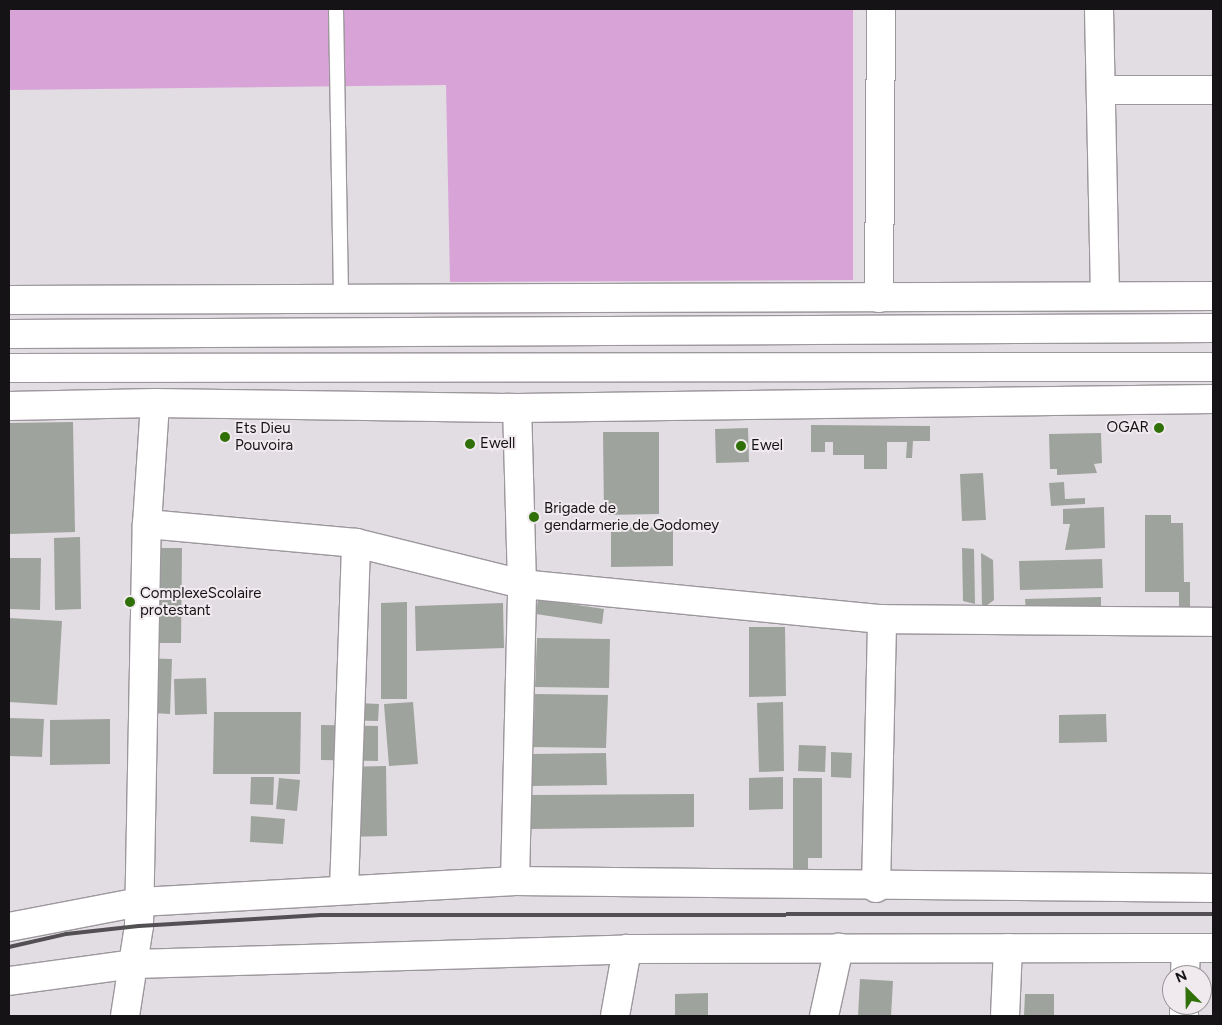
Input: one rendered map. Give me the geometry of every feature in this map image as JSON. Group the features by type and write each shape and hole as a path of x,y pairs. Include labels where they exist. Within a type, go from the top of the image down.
{"main road":[{"path":"879,298 880,9"},
{"path":"1099,9 1103,90 1104,296"},
{"path":"1103,90 1213,90"},
{"path":"9,300 340,302 1213,296"},
{"path":"9,334 1213,328"},
{"path":"9,368 1213,367"},
{"path":"9,406 155,402 517,408 1213,399"},
{"path":"125,1016 135,964 140,902 147,524 155,402"},
{"path":"515,881 522,584 517,408"},
{"path":"147,524 356,543 522,584 882,619 1213,622"},
{"path":"344,890 356,543"},
{"path":"876,888 882,619"},
{"path":"9,927 140,902 515,881 876,888 1213,888"},
{"path":"824,1016 839,948"},
{"path":"1004,1016 1008,948"},
{"path":"1185,965 1186,948"},
{"path":"9,981 135,964 627,949 1213,948"},
{"path":"616,1016 627,949"}],"lane":[{"path":"336,9 340,302"}],"shaded area":[{"path":"9,9 853,9 853,280 450,282 446,85 9,90"}],"building":[{"path":"73,422 75,532 9,534 9,423"},
{"path":"811,425 930,426 930,441 913,441 912,458 906,458 907,442 887,442 887,469 864,469 864,455 833,455 833,442 825,442 825,452 811,452"},
{"path":"748,428 749,462 716,463 715,429"},
{"path":"603,432 659,432 659,514 604,515"},
{"path":"1101,433 1102,463 1094,464 1097,473 1057,475 1057,469 1050,469 1049,434"},
{"path":"983,473 986,520 962,521 960,474"},
{"path":"1064,482 1065,499 1085,498 1085,504 1051,506 1049,483"},
{"path":"1104,507 1105,548 1065,550 1070,524 1063,524 1063,509"},
{"path":"1145,515 1171,515 1171,523 1183,523 1184,582 1190,582 1190,611 1179,611 1179,592 1145,592"},
{"path":"611,527 673,527 673,566 611,567"},
{"path":"80,537 81,609 55,610 54,538"},
{"path":"144,548 182,548 181,643 143,643"},
{"path":"962,548 974,549 975,604 963,601"},
{"path":"981,553 993,560 994,600 982,609"},
{"path":"9,558 41,558 40,610 9,609"},
{"path":"1102,559 1103,588 1020,590 1019,561"},
{"path":"1101,597 1101,608 1026,611 1025,599"},
{"path":"538,599 604,609 602,624 536,614"},
{"path":"407,602 407,699 381,699 381,603"},
{"path":"503,603 504,648 416,651 415,606"},
{"path":"9,618 62,621 57,705 9,702"},
{"path":"749,627 785,627 786,696 749,697"},
{"path":"537,638 610,639 609,688 535,687"},
{"path":"136,658 172,659 170,714 134,712"},
{"path":"206,678 207,714 175,715 174,679"},
{"path":"535,694 608,695 606,748 533,747"},
{"path":"336,702 379,704 378,721 335,720"},
{"path":"413,702 418,764 389,766 384,704"},
{"path":"783,702 784,771 759,772 757,703"},
{"path":"214,712 301,712 300,774 213,774"},
{"path":"1106,714 1107,742 1059,743 1059,715"},
{"path":"9,718 44,719 42,757 9,756"},
{"path":"110,719 110,764 50,765 50,720"},
{"path":"321,725 378,726 378,761 321,760"},
{"path":"799,745 826,746 825,772 798,771"},
{"path":"831,752 852,753 851,778 831,777"},
{"path":"606,753 607,785 532,786 532,754"},
{"path":"386,766 387,836 345,837 343,767"},
{"path":"251,777 274,777 273,805 250,804"},
{"path":"783,777 783,809 749,810 749,778"},
{"path":"279,778 300,780 297,811 276,809"},
{"path":"793,778 822,778 822,858 808,858 808,873 793,873"},
{"path":"694,794 694,827 531,829 531,795"},
{"path":"251,816 285,819 283,844 250,842"},
{"path":"860,979 893,981 891,1016 858,1016"},
{"path":"708,993 708,1016 675,1016 675,994"},
{"path":"1025,994 1054,994 1054,1016 1024,1016"}],"railway":[{"path":"9,947 66,934 139,926 321,915 1213,914"}],"place":[{"name":"OGAR","path":"1159,428"},
{"name":"Ets Dieu Pouvoira","path":"225,437"},
{"name":"Ewell","path":"470,444"},
{"name":"Ewel","path":"741,446"},
{"name":"Brigade de gendarmerie de Godomey","path":"534,517"},
{"name":"ComplexeScolaire protestant","path":"130,602"}]}
